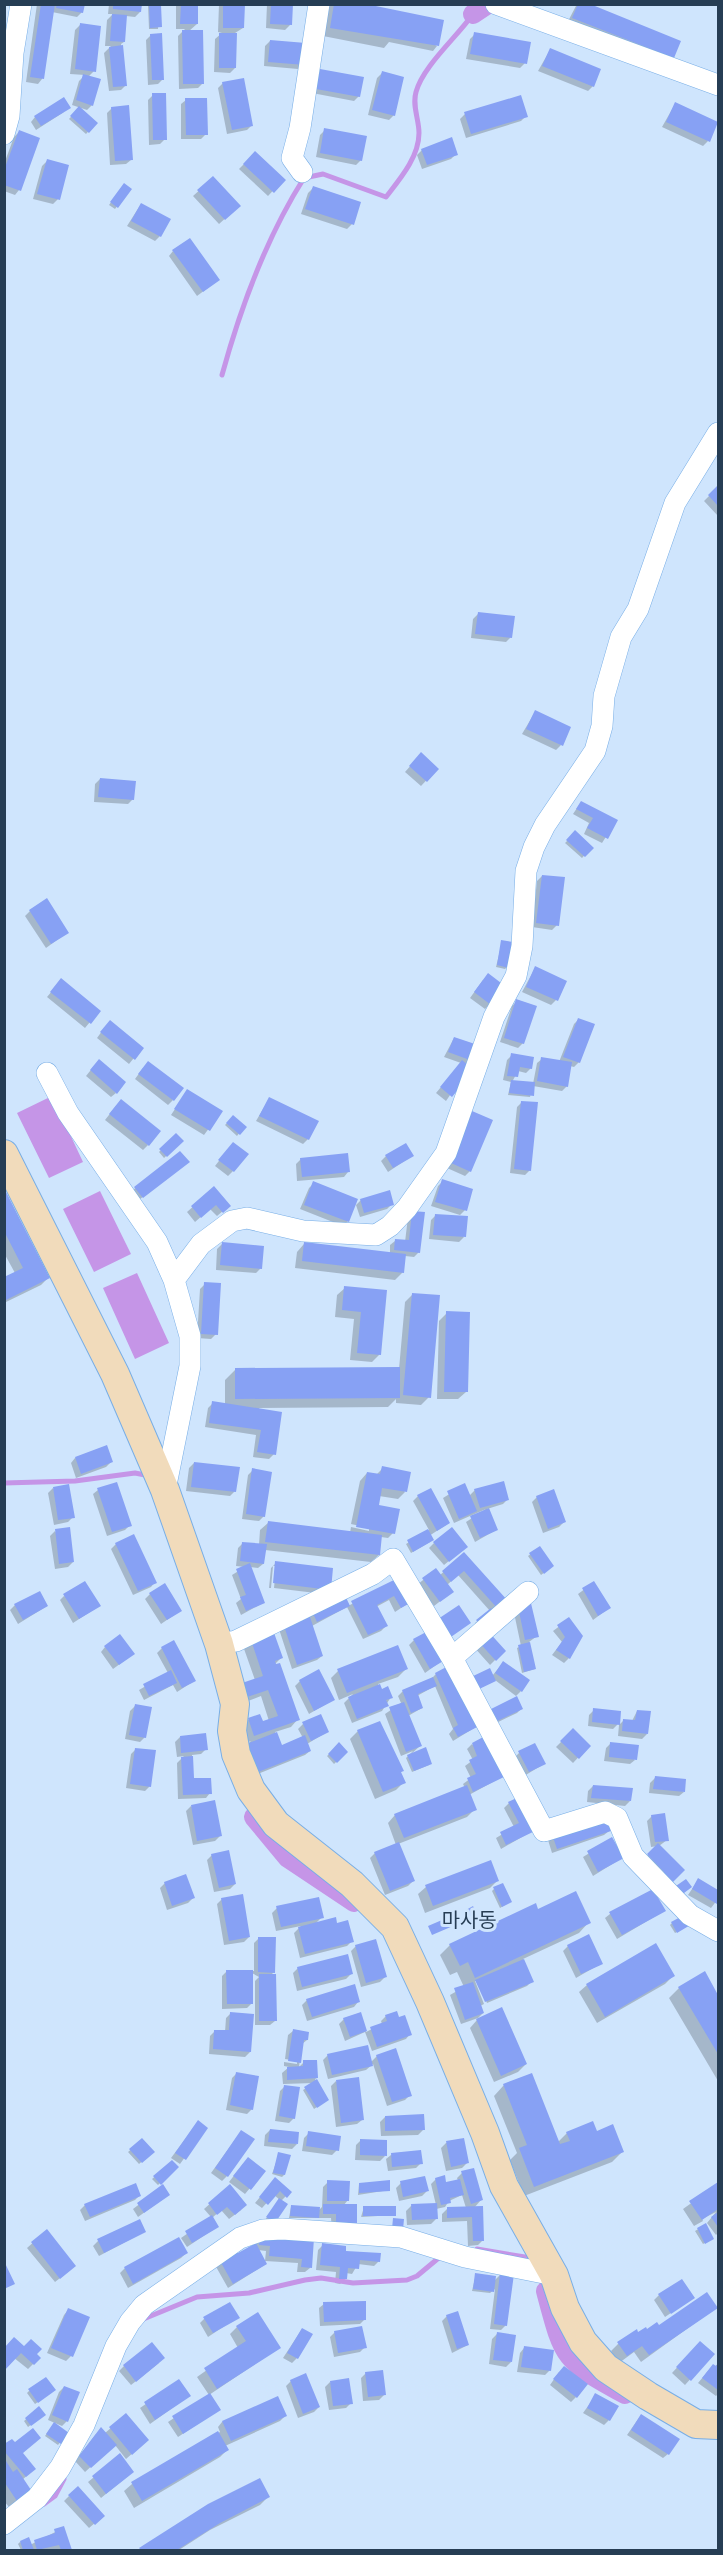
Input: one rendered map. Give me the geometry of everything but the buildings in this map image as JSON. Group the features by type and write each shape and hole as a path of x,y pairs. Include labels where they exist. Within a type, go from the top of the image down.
{"street":[{"path":"4,134 9,116 13,53 21,4"},
{"path":"302,172 292,158 300,128 319,4"},
{"path":"496,5 718,85"},
{"path":"174,1280 201,1244 232,1221 248,1218 303,1231 376,1235 390,1226 407,1208 446,1153 494,1017 516,976 522,946 526,871 534,847 545,825 595,751 602,726 604,696 621,637 638,609 675,503 718,433"},
{"path":"47,1073 68,1113 157,1242 174,1280 190,1336 190,1366 165,1490"},
{"path":"4,1154 115,1374 165,1490 219,1644 235,1704 232,1731 236,1754 251,1790 276,1824 352,1884 395,1927 481,2122 504,2186 544,2274 583,2342 606,2368 648,2396 707,2424"},
{"path":"219,1644 246,1636 373,1574 393,1559 452,1658 544,1831 605,1812 616,1818 633,1856 690,1915 718,1931"},
{"path":"452,1658 516,1600 528,1592"},
{"path":"4,2524 37,2498 60,2468 84,2424 116,2346 144,2305 240,2238 263,2230 342,2232 401,2237 465,2257 544,2274"}],"shaded area":[{"path":"52,1096 83,1162 49,1178 17,1113"},
{"path":"100,1191 131,1254 94,1272 63,1209"},
{"path":"137,1273 169,1343 135,1359 103,1288"}],"waterway":[{"path":"473,14 488,4"},
{"path":"222,375 237,324 256,273 278,224 304,178 323,174 386,197 408,167 416,151 419,133 415,97 420,82 433,62 473,14"},
{"path":"4,1483 75,1481 135,1473 145,1475"},
{"path":"254,1817 288,1858 354,1902"},
{"path":"477,2249 531,2258"},
{"path":"141,2320 197,2297 249,2293 305,2280 321,2278 353,2283 407,2280 417,2276 441,2256"},
{"path":"546,2291 557,2331 569,2355 589,2373 625,2394"},
{"path":"44,2504 55,2496 64,2479"}],"district":[{"name":"마사동","path":"469,1920"}]}
